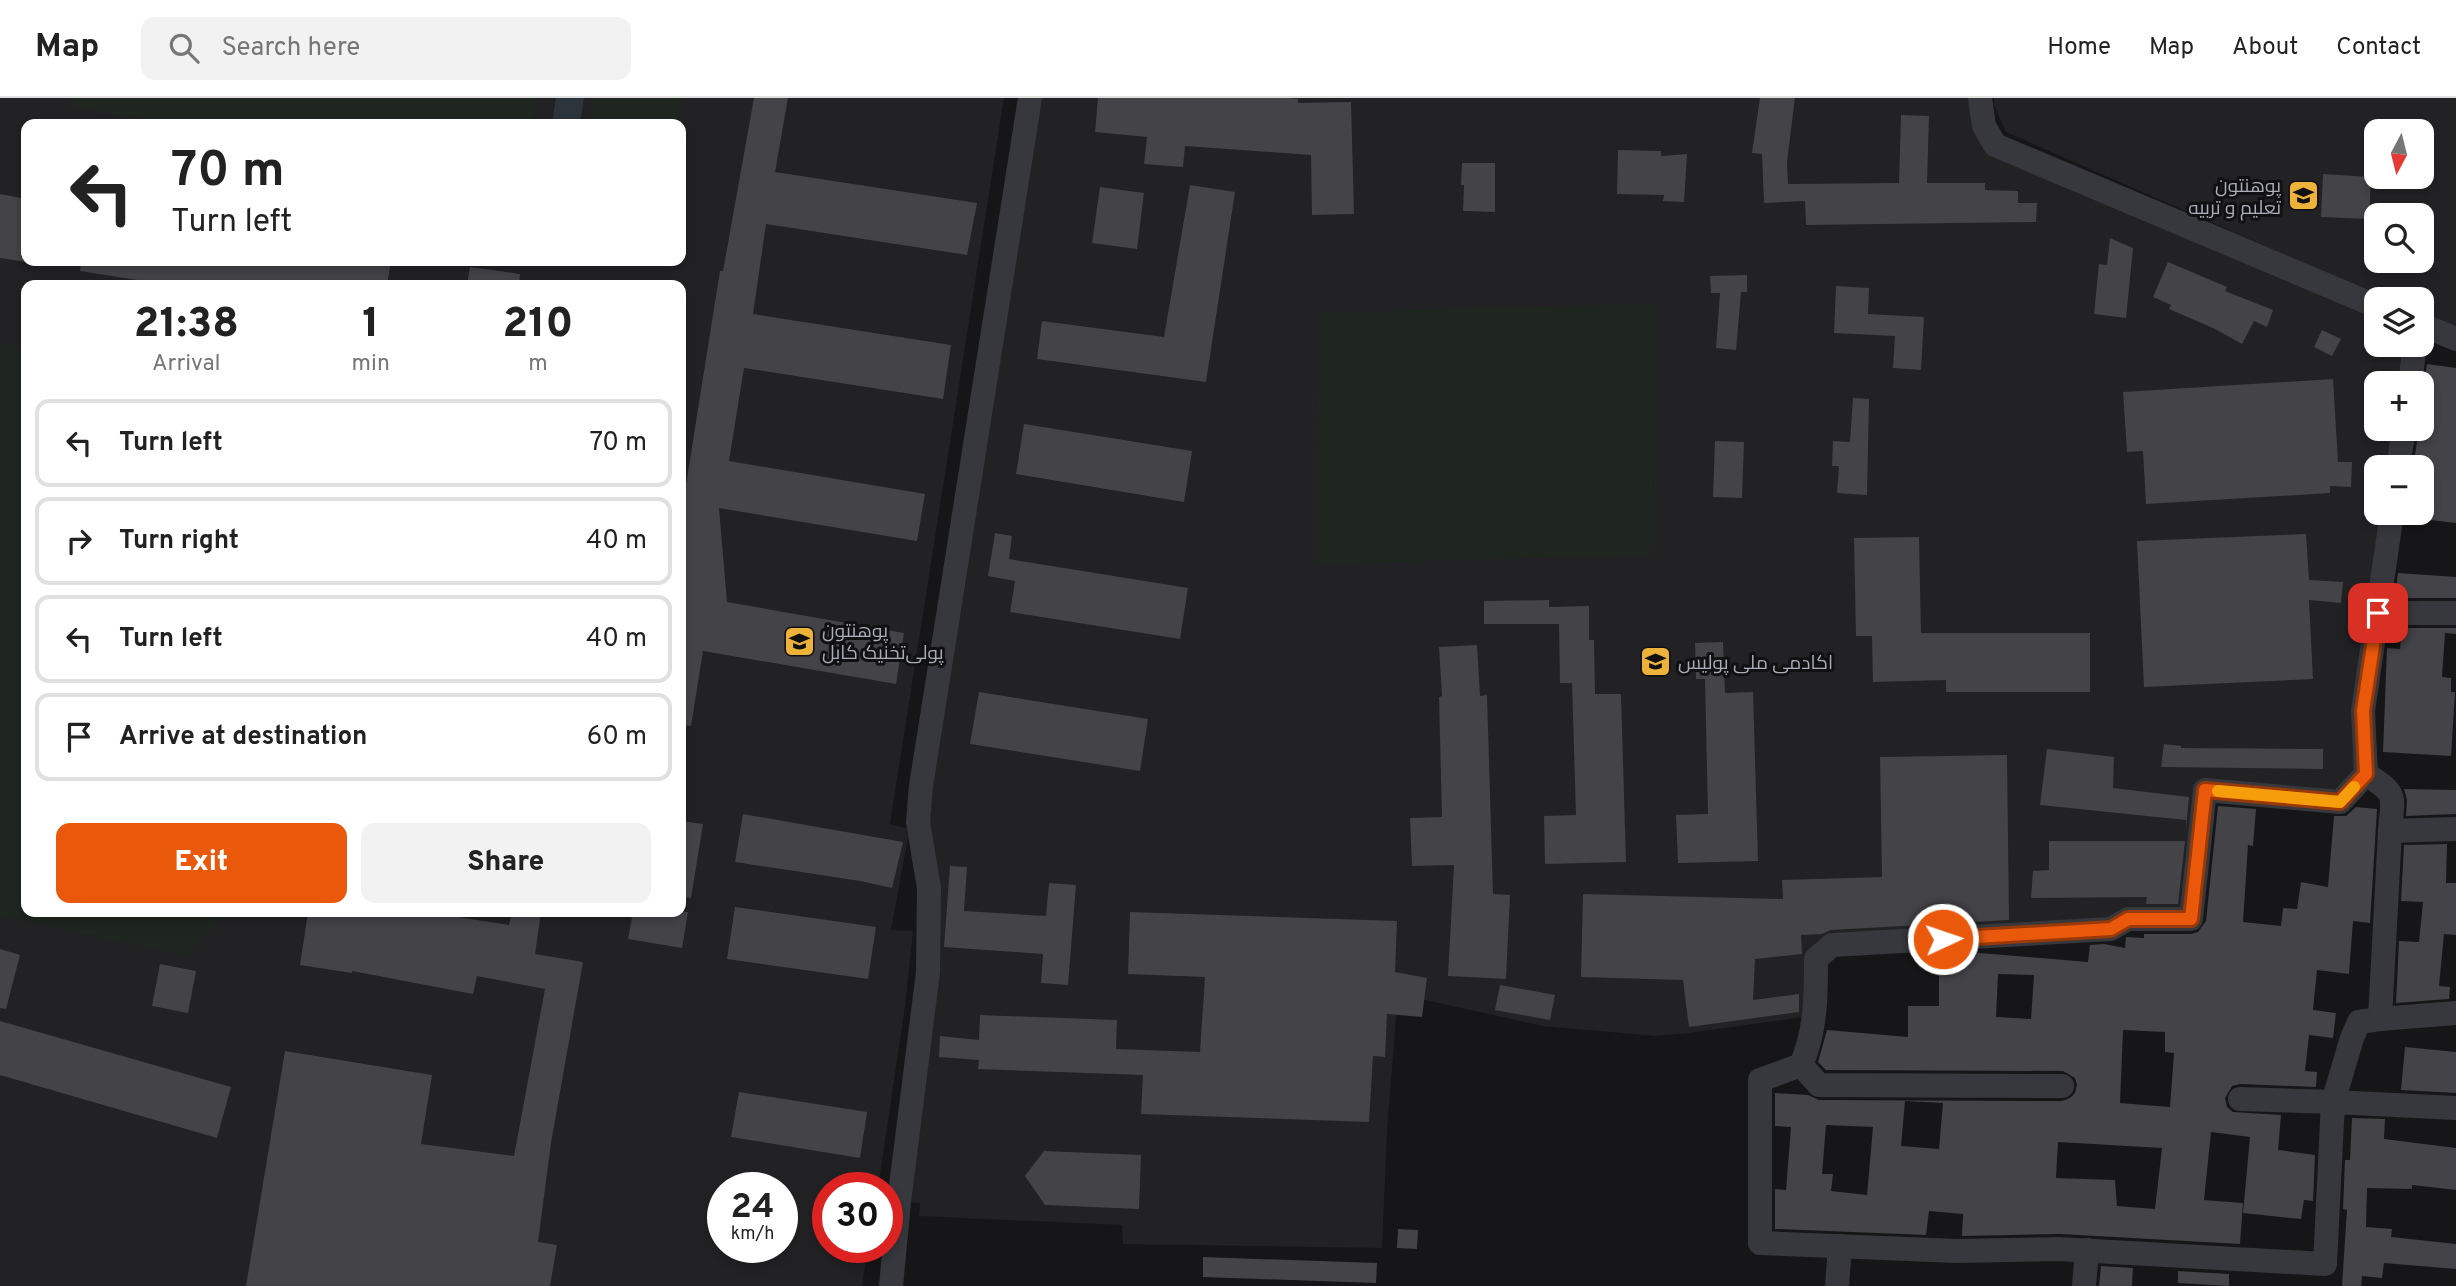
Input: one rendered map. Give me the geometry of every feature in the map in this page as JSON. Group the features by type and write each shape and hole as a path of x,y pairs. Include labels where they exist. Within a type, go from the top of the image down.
{"street":[{"path":"891,1286 928,972 929,888 918,822 920,786 1030,98"},
{"path":"1980,98 1984,126 1995,145 2364,301"},
{"path":"2434,330 2456,339"},
{"path":"2390,525 2363,711 2366,774 2340,802 2205,790 2191,919 2128,919 2111,929 1832,945 1816,959 1815,1013 1801,1065 1760,1080 1759,1242 1957,1251 2059,1248 2325,1264 2333,1102 2352,1038 2360,1022 2456,1013"},
{"path":"2378,613 2456,613"},
{"path":"2366,774 2389,789 2393,796 2380,1019"},
{"path":"2390,831 2456,829"},
{"path":"1801,1065 1819,1086 2062,1086"},
{"path":"2240,1099 2456,1108"},
{"path":"1837,1286 1840,1246"},
{"path":"2084,1286 2087,1250"}],"shaded area":[{"name":"پوهنتون پولی‌تخنیک کابل","path":"0,98 1004,98 890,824 906,828 908,837 891,930 913,931 905,1006 880,1172 812,1172 812,1263 866,1263 862,1286 0,1286"},
{"path":"73,98 536,98 533,119 144,119 71,107"},
{"path":"556,98 584,98 581,119 553,119"},
{"path":"593,98 682,98 679,119 590,119"},
{"name":"اکادمی ملی پولیس","path":"1030,98 1980,98 1995,145 2364,301 2364,357 2413,357 2412,371 2364,371 2364,441 2402,441 2400,455 2364,455 2364,525 2391,525 2365,746 2340,802 2206,790 2191,919 1832,945 1804,1017 1655,1036 1543,1026 1398,994 1387,1130 1382,1248 1123,1244 1122,1225 919,1216 920,1203 903,1202 903,1172 928,972 918,822"},
{"name":"پوهنتون تعلیم و تربیه","path":"1994,98 2456,98 2456,330 2434,320 2434,287 2364,287 2364,289 2006,132 1994,105"},
{"path":"1653,303 1652,555 1316,564 1319,313"},
{"path":"0,343 21,346 21,917 222,917 186,956 0,916"}],"building":[{"path":"754,98 788,98 775,172 977,203 967,255 766,224 753,314 951,345 943,399 744,368 729,461 925,494 917,541 719,508 727,602 904,633 896,684 703,651 691,726 686,726 686,485 720,271 723,271"},
{"path":"1098,98 1287,98 1298,99 1298,103 1351,102 1354,214 1312,215 1311,155 1185,146 1183,167 1144,164 1147,137 1095,132"},
{"path":"1760,98 1795,98 1787,162 1788,184 1899,183 1901,115 1929,116 1927,183 1985,183 1985,190 2018,191 2018,203 2037,203 2036,222 1806,225 1805,201 1764,203 1762,154 1752,153"},
{"path":"1618,150 1661,151 1661,156 1687,154 1684,202 1663,201 1664,195 1617,194"},
{"path":"1462,163 1495,163 1495,212 1463,211"},
{"path":"2323,174 2364,177 2364,189 2370,189 2370,203 2364,203 2364,219 2321,217"},
{"path":"1190,185 1235,192 1206,382 1037,359 1042,321 1164,337"},
{"path":"1100,187 1144,193 1137,249 1092,243"},
{"path":"0,194 21,198 21,261 0,258"},
{"path":"2110,238 2133,248 2126,318 2094,314 2099,264 2107,265"},
{"path":"2168,262 2227,287 2225,291 2273,310 2267,327 2254,321 2242,344 2169,309 2171,305 2153,297"},
{"path":"80,266 390,266 388,280 137,280 80,271"},
{"path":"470,267 520,274 519,280 468,280"},
{"path":"1747,275 1747,292 1741,292 1736,350 1716,348 1720,293 1711,293 1710,276"},
{"path":"1836,286 1869,288 1868,314 1924,317 1921,370 1893,368 1895,336 1834,333"},
{"path":"2322,330 2341,339 2332,356 2314,347"},
{"path":"2427,364 2456,368 2456,523 2434,520 2434,455 2415,455 2417,441 2434,441 2434,371 2426,371"},
{"path":"2333,379 2338,462 2352,462 2351,487 2330,486 2330,493 2146,504 2143,451 2127,452 2123,392"},
{"path":"1853,398 1869,399 1867,495 1837,493 1839,466 1832,466 1833,441 1850,442"},
{"path":"1024,424 1192,451 1184,502 1016,474"},
{"path":"1715,441 1744,442 1742,498 1713,497"},
{"path":"995,533 1012,536 1009,559 1188,588 1180,639 1010,612 1015,581 988,576"},
{"path":"2306,534 2309,580 2343,582 2341,603 2309,600 2313,679 2144,687 2137,541"},
{"path":"1919,537 1921,633 2090,633 2090,692 1946,692 1946,680 1873,682 1872,636 1856,636 1854,538"},
{"path":"2398,573 2456,577 2456,598 2395,598"},
{"path":"1549,600 1549,607 1589,606 1589,640 1594,640 1595,694 1621,694 1626,862 1545,864 1544,816 1576,815 1572,683 1560,683 1559,624 1484,624 1484,601"},
{"path":"2402,628 2456,628 2456,634 2445,633 2442,677 2451,678 2451,692 2455,692 2451,756 2383,752 2387,648 2400,649"},
{"path":"1723,642 1725,693 1753,692 1758,861 1678,863 1676,815 1708,814 1705,679 1696,679 1695,643"},
{"path":"1477,645 1480,696 1487,695 1493,894 1510,895 1506,979 1448,976 1454,865 1412,866 1410,818 1442,817 1439,697 1442,696 1439,647"},
{"path":"979,692 1148,719 1140,771 970,744"},
{"path":"2164,744 2181,748 2323,749 2323,769 2161,767"},
{"path":"2047,749 2114,757 2113,788 2189,797 2186,829 2186,820 2040,805"},
{"path":"2007,755 2009,920 1831,930 1822,934 1801,935 1802,954 1755,959 1753,1000 1799,994 1799,1012 1689,1027 1683,980 1581,977 1583,894 1783,899 1782,880 1882,877 1880,757"},
{"path":"2404,789 2456,790 2456,814 2406,816 2407,800"},
{"path":"2218,806 2256,809 2253,846 2248,845 2243,922 2281,926 2283,908 2297,909 2301,882 2328,887 2334,816 2346,816 2356,807 2377,809 2370,923 2353,921 2349,974 2317,970 2313,1010 2336,1013 2333,1038 2309,1035 2305,1071 2317,1072 2316,1087 2240,1084 2232,1086 2225,1098 2227,1107 2233,1112 2281,1115 2278,1150 2315,1155 2313,1201 2304,1200 2301,1219 2243,1213 2250,1137 2211,1132 2204,1200 2243,1203 2240,1244 2060,1234 1962,1236 1963,1214 1929,1211 1926,1235 1775,1229 1775,1189 1786,1190 1791,1127 1775,1126 1775,1093 1808,1095 1819,1100 2062,1101 2075,1093 2077,1085 2075,1078 2063,1071 1826,1070 1818,1062 1827,1030 1908,1037 1908,1006 1939,1006 1939,954 1967,952 2088,962 2090,945 2104,944 2125,948 2126,937 2144,938 2144,934 2191,934 2198,932 2206,921","holes":["1998,974 2034,975 2031,1019 1996,1017","2123,1030 2165,1032 2165,1052 2174,1053 2170,1107 2120,1103","1905,1101 1943,1103 1939,1149 1901,1146","1826,1125 1873,1127 1867,1195 1831,1191 1833,1174 1822,1174","2058,1142 2162,1148 2155,1209 2117,1206 2115,1180 2056,1178"]},
{"path":"743,814 903,842 892,888 735,862"},
{"path":"686,822 703,824 691,898 686,898"},
{"path":"2049,841 2185,841 2178,904 2146,904 2147,897 2031,898 2033,871 2049,870"},
{"path":"2447,844 2446,883 2456,883 2456,935 2444,934 2439,986 2450,987 2449,999 2396,1003 2399,941 2419,942 2423,902 2401,901 2404,845"},
{"path":"950,866 967,867 964,911 1046,916 1049,883 1076,885 1068,985 1041,983 1043,954 944,947"},
{"path":"735,907 876,927 868,979 727,959"},
{"path":"688,912 682,948 628,939 632,917 686,917"},
{"path":"1130,912 1397,921 1395,972 1427,978 1422,1017 1387,1014 1385,1057 1373,1056 1369,1122 1141,1114 1143,1075 978,1069 979,1060 939,1057 940,1036 979,1040 980,1015 1117,1020 1116,1049 1200,1052 1205,977 1128,974"},
{"path":"307,917 458,917 509,925 511,917 540,917 535,954 583,962 551,1143 538,1242 557,1245 550,1286 246,1286 285,1051 432,1075 421,1144 514,1156 545,989 477,976 473,994 352,971 300,965"},
{"path":"0,949 20,955 6,1009 0,1008"},
{"path":"160,964 196,971 188,1013 152,1006"},
{"path":"1500,985 1555,995 1550,1020 1495,1010"},
{"path":"0,1021 231,1087 217,1138 0,1075"},
{"path":"2405,1047 2456,1052 2456,1093 2401,1090"},
{"path":"739,1092 867,1112 860,1158 731,1137"},
{"path":"2352,1118 2385,1119 2384,1139 2456,1148 2456,1190 2412,1185 2412,1189 2367,1188 2366,1227 2392,1229 2391,1237 2456,1244 2456,1269 2384,1263 2382,1278 2362,1276 2361,1286 2342,1286 2347,1210 2343,1209 2345,1160 2350,1160"},
{"path":"1044,1151 1141,1155 1139,1209 1045,1205 1025,1176"},
{"path":"1398,1229 1418,1230 1417,1249 1397,1248"},
{"path":"1203,1257 1377,1263 1376,1283 1203,1277"},
{"path":"2101,1266 2133,1268 2132,1286 2099,1286"},
{"path":"2178,1271 2229,1274 2229,1286 2178,1283"}],"slow traffic":[{"path":"2218,791 2340,802 2354,787"}],"place":[{"name":"پوهنتون تعلیم و تربیه","path":"2304,196"},
{"name":"پوهنتون پولی‌تخنیک کابل","path":"799,641"},
{"name":"اکادمی ملی پولیس","path":"1655,662"}],"route":[{"path":"1943,939 2111,929 2128,919 2191,919 2205,790 2340,802 2366,774 2363,711 2378,613"}]}
